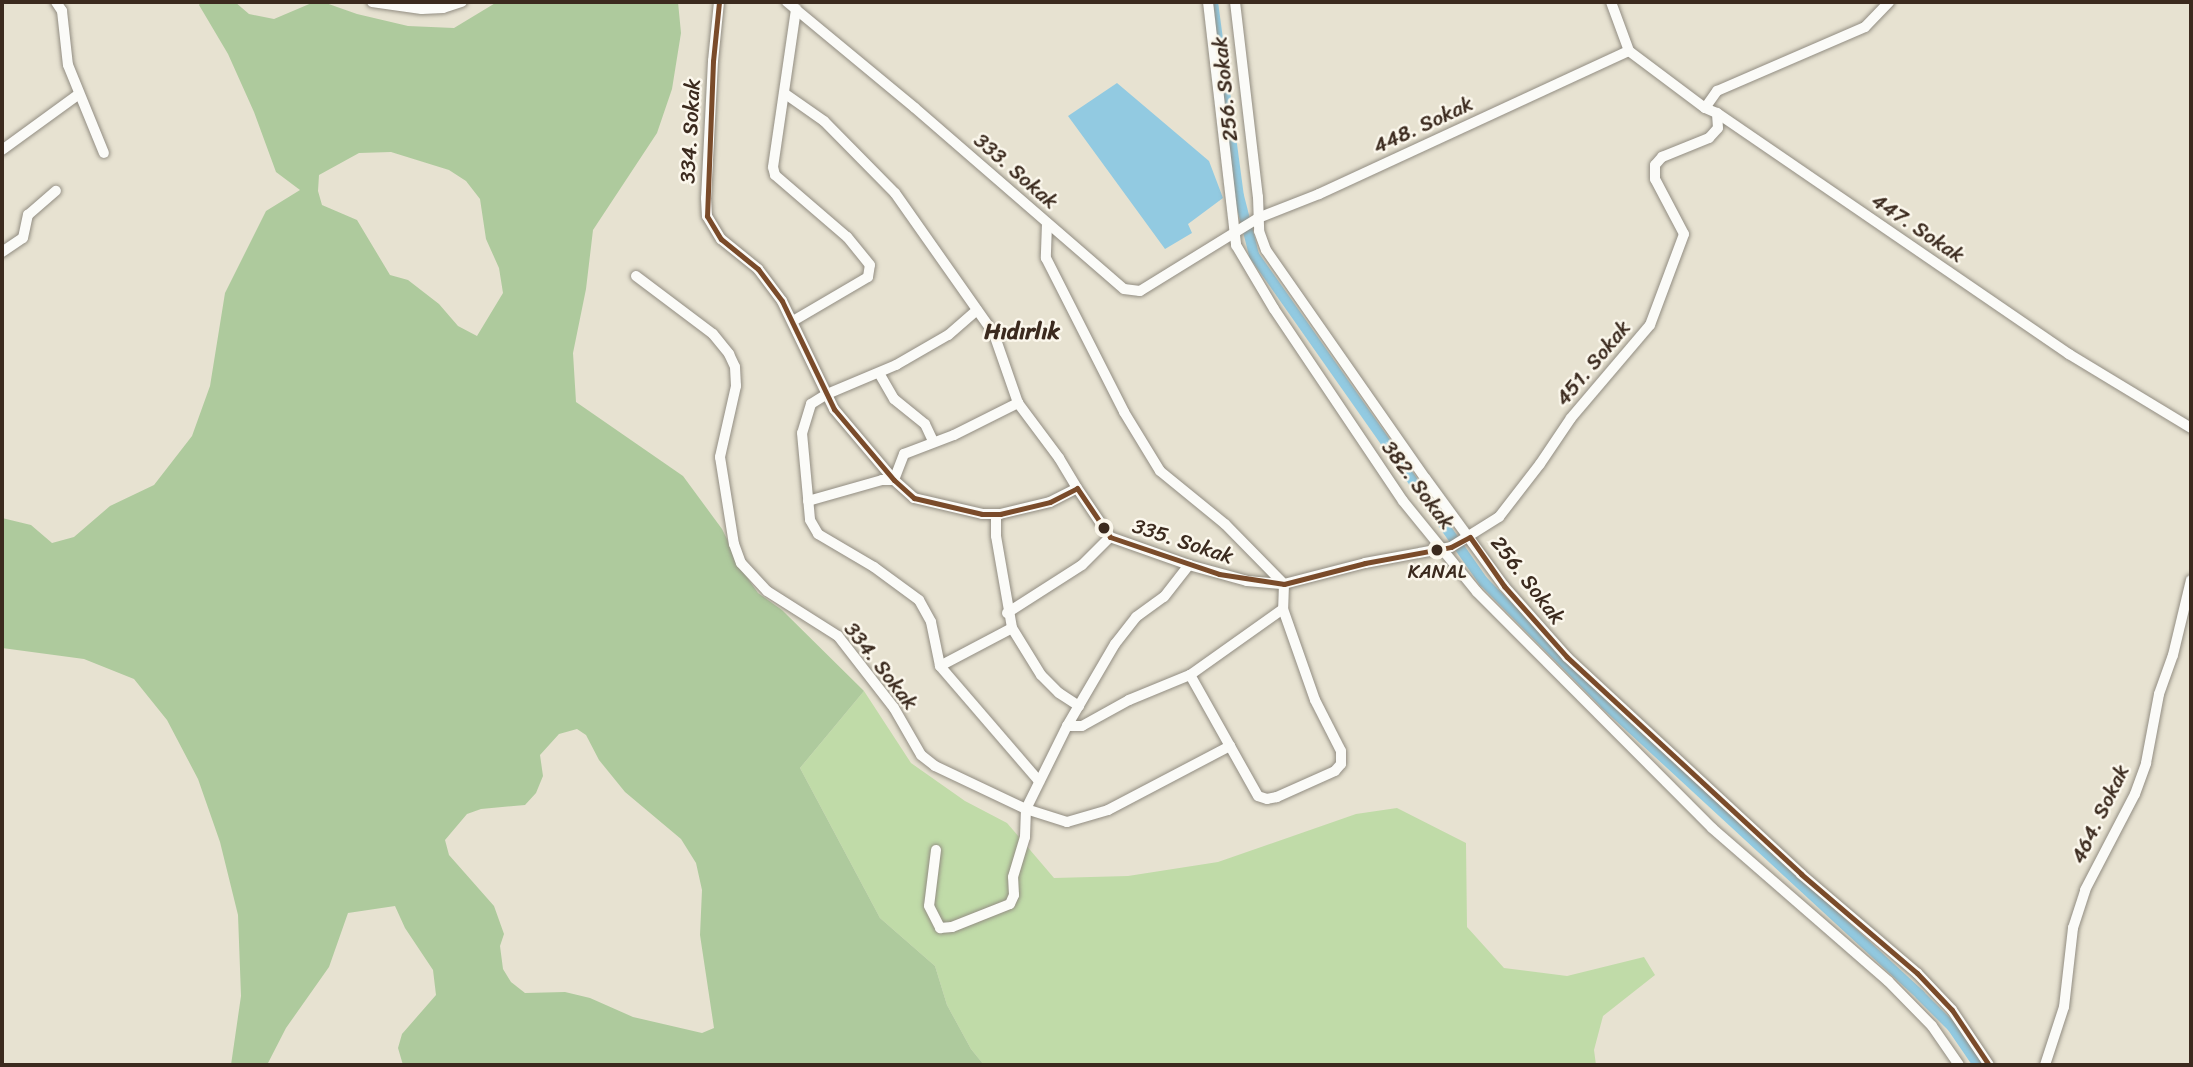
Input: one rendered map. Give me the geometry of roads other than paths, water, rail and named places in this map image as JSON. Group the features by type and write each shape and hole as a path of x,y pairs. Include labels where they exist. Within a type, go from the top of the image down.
{"street":[{"path":"372,2 422,9 443,8 461,2"},
{"name":"334. Sokak","path":"719,2 706,198 713,229 758,269 793,321"},
{"name":"382. Sokak","path":"1209,2 1235,233 1247,266 1403,501 1446,547 1477,592 1712,828 1888,981 1932,1027 1959,1065"},
{"name":"256. Sokak","path":"1235,2 1256,219 1266,250 1467,539 1504,586 1567,657 1801,874 1917,973 1952,1010 1989,1065"},
{"path":"1611,2 1629,51"},
{"path":"1705,108 1717,91 1865,27 1889,2"},
{"path":"792,5 784,93 773,167 775,175 848,237 870,265 868,277 793,321 834,409 894,480 914,498 982,514 996,514 1050,502 1077,488"},
{"name":"333. Sokak","path":"792,5 1124,289 1140,291 1235,233"},
{"path":"59,6 68,65 104,153"},
{"name":"448. Sokak","path":"1235,233 1256,219 1319,194 1629,51"},
{"name":"447. Sokak","path":"1629,51 1705,108 1717,113 2069,355 2191,428"},
{"name":"335. Sokak","path":"784,93 824,121 895,193 994,334 1018,403 1059,458 1110,537 1189,565 1247,581 1284,584 1446,547"},
{"path":"2,150 79,94"},
{"name":"451. Sokak","path":"1446,547 1467,539 1499,517 1571,418 1650,325 1684,234 1655,179 1655,165 1662,157 1709,138 1718,128 1717,113"},
{"path":"2,252 23,238 28,215 57,191"},
{"path":"1047,223 1046,258 1124,412 1160,471 1242,540 1284,584 1283,609 1315,700 1341,751 1341,764 1335,771 1267,799 1258,796 1190,675"},
{"name":"334. Sokak","path":"636,276 713,334 729,354 735,367 736,386 720,457 734,544 748,572 767,591 838,636 894,708 921,755 935,766 1026,809 1067,822 1082,819 1140,794 1230,746"},
{"path":"977,310 948,335 879,373 827,394 811,404 802,433 810,520 818,534 874,567 919,600 931,622 940,666 1039,781"},
{"path":"879,373 894,399 925,424 933,441"},
{"path":"894,480 904,454 954,435 1018,403"},
{"path":"808,501 882,480 894,480"},
{"path":"996,514 996,536 1007,613 1012,628 1041,675 1059,693 1079,706"},
{"path":"1007,613 1082,565 1110,537"},
{"path":"936,850 929,906 940,928 951,927 1010,904 1014,895 1013,877 1025,837 1026,809 1067,726 1129,626 1164,597 1189,565"},
{"name":"464. Sokak","path":"2045,1065 2064,1007 2073,928 2085,890 2135,794 2146,763 2159,694 2174,655 2191,580"},
{"path":"1067,726 1082,726 1129,700 1190,675 1283,609"},
{"path":"940,666 1012,628"}],"water":[{"path":"1117,83 1209,161 1223,198 1188,224 1192,233 1165,249 1068,116"}],"waterway":[{"path":"1213,2 1239,196 1254,255 1484,582 1605,704 1920,995 1952,1027 1978,1065"}],"place":[{"name":"KANAL","path":"1437,550"}],"district":[{"name":"Hıdırlık","path":"1022,332"}]}
